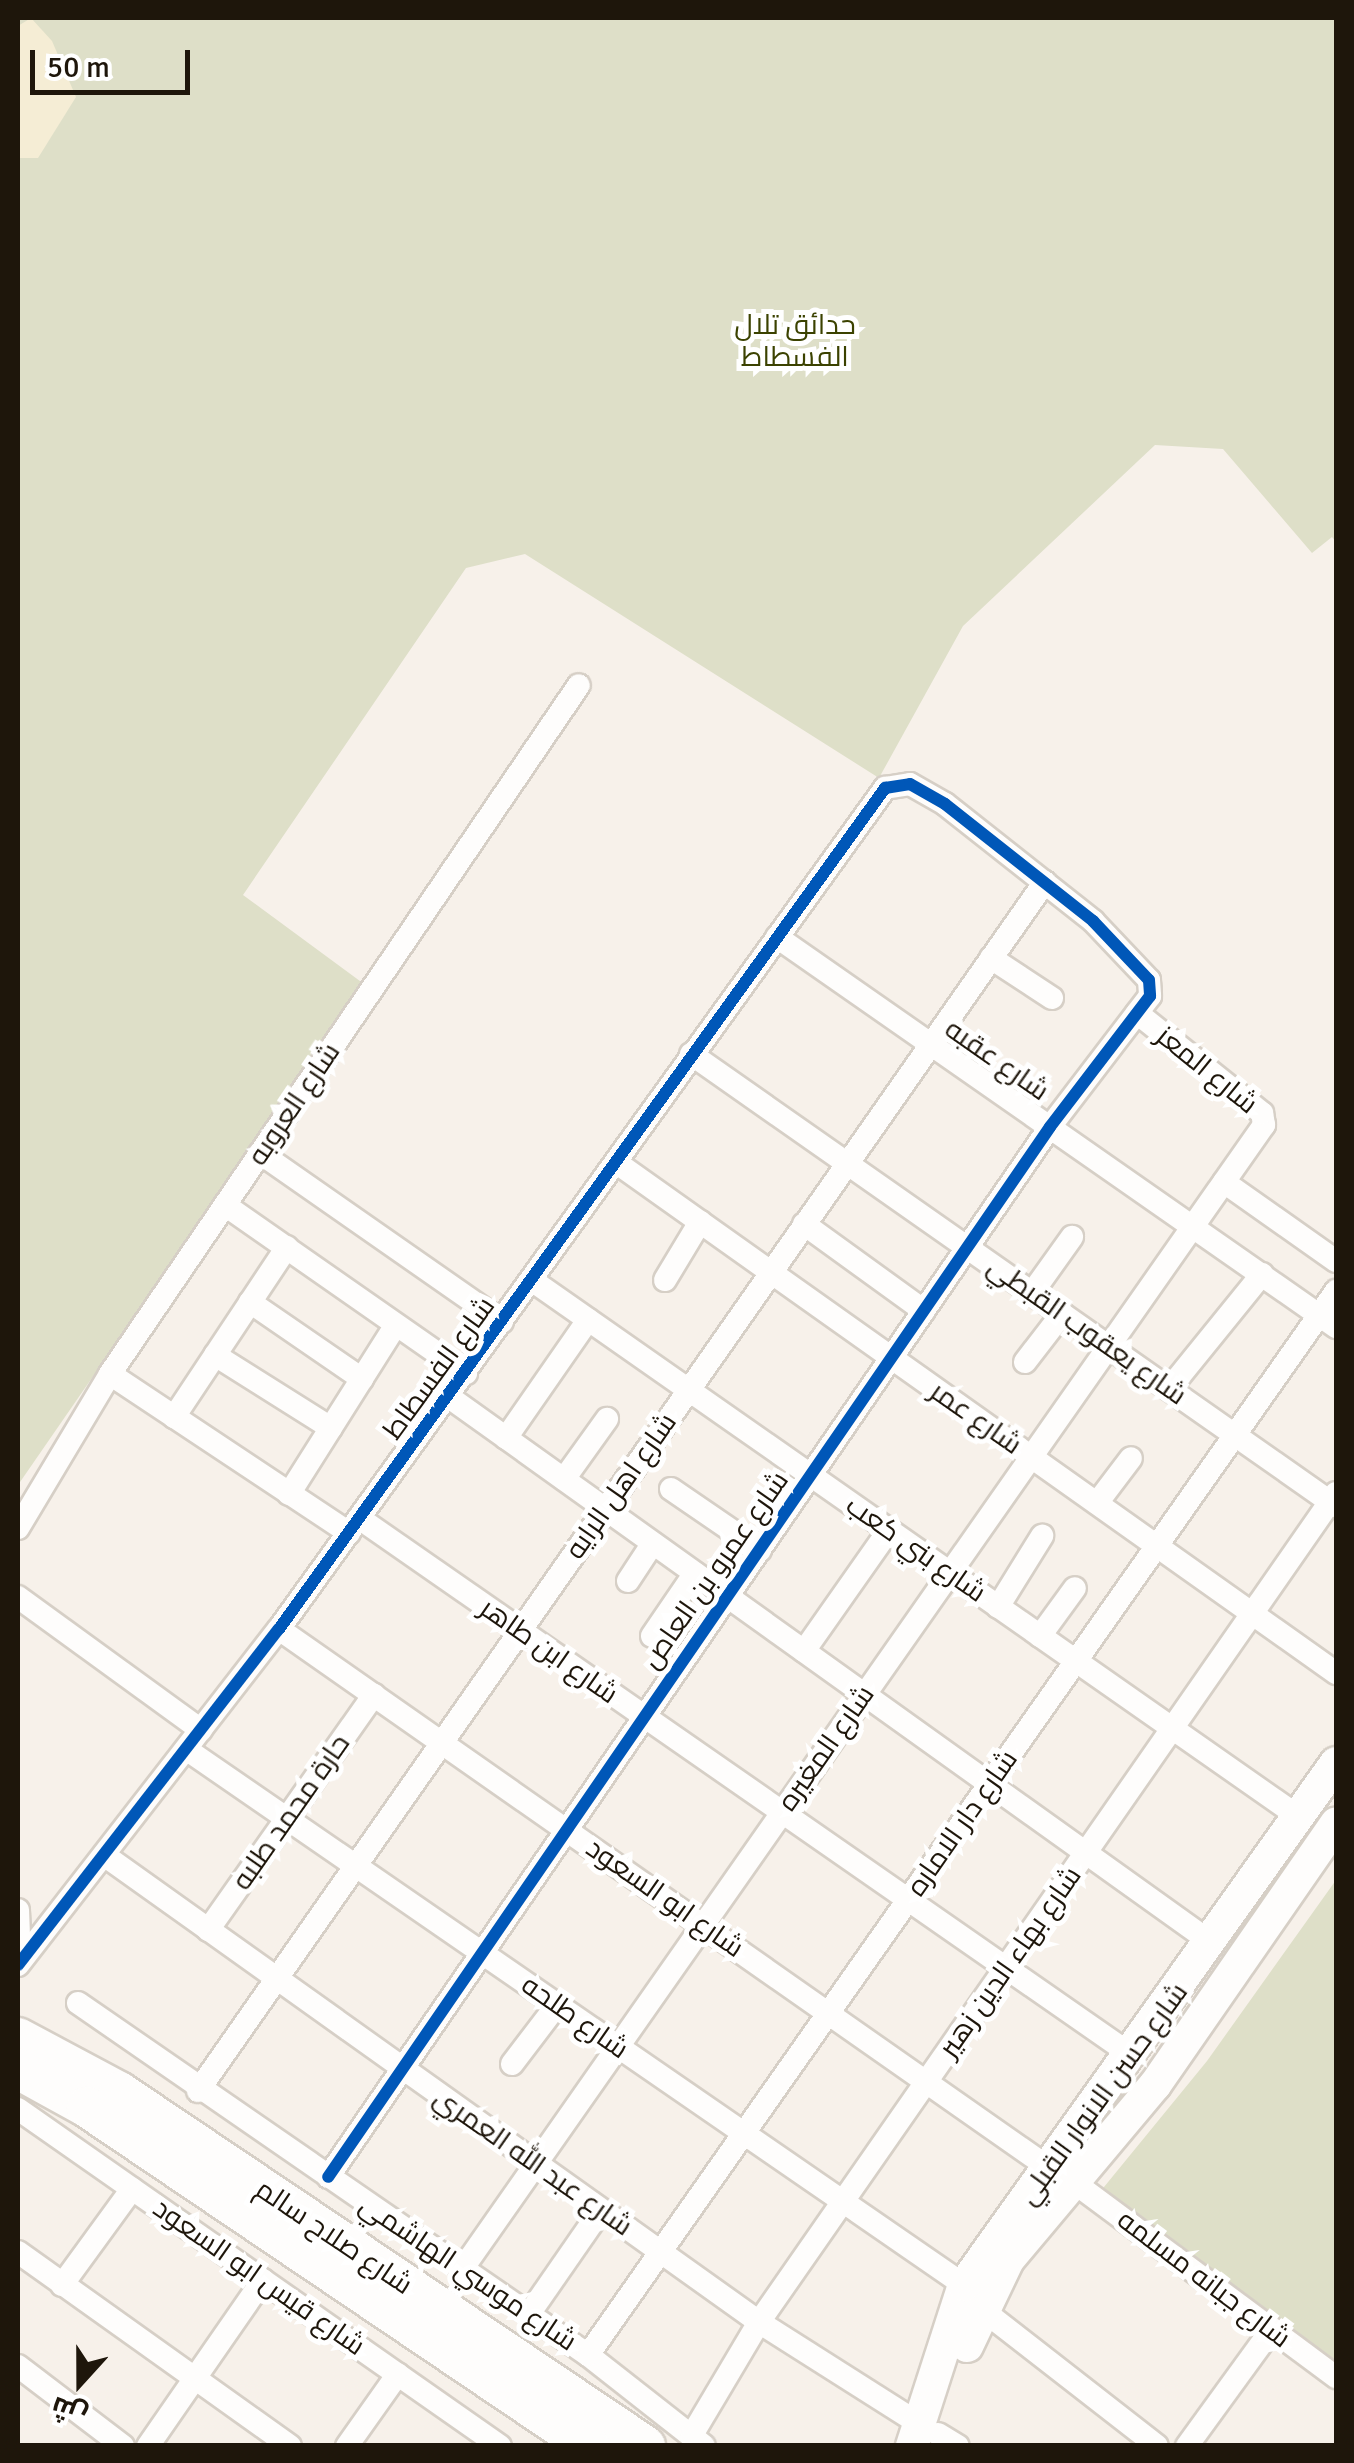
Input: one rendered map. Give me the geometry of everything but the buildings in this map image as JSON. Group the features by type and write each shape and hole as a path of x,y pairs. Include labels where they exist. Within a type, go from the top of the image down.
{"highway":[{"name":"شارع صلاح سالم","path":"18,2038 120,2092 645,2446"},
{"name":"شارع صلاح سالم","path":"18,2070 87,2107 589,2446"}],"main road":[{"name":"شارع حسن الانوار القبلي","path":"932,2439 972,2296 1060,2175 1133,2056 1336,1763"},
{"name":"شارع حسن الانوار القبلي","path":"1060,2175 1155,2085 1336,1824"}],"street":[{"name":"شارع العروبه","path":"18,1528 110,1374 579,685"},
{"name":"شارع الفسطاط","path":"19,1963 279,1629 450,1397 691,1054 885,788 910,784 934,797 1045,882"},
{"path":"1045,882 1148,980 1144,1004"},
{"name":"شارع اهل الرايه","path":"198,2091 1045,882"},
{"name":"شارع عقبه","path":"777,937 1190,1229 1328,1321"},
{"path":"991,958 1052,998"},
{"name":"شارع عمرو بن العاص","path":"328,2177 1050,1127 1144,1004"},
{"name":"شارع المعز","path":"1144,1004 1266,1119 1190,1229"},
{"name":"شارع يعقوب القبطي","path":"691,1054 1169,1389 1335,1500"},
{"path":"260,1153 502,1322"},
{"name":"شارع عمر","path":"616,1163 1336,1673"},
{"path":"1224,1182 1336,1261"},
{"path":"225,1205 466,1373"},
{"path":"665,1280 700,1222"},
{"path":"804,1224 924,1311"},
{"name":"شارع المغيره","path":"463,2268 1190,1229"},
{"path":"1032,1293 1072,1237"},
{"path":"174,1417 287,1247"},
{"path":"1169,1389 1262,1274"},
{"name":"شارع بني كعب","path":"533,1281 1299,1817"},
{"name":"شارع دار الاماره","path":"588,2355 1236,1435 1328,1321 1336,1291"},
{"path":"250,1302 362,1378"},
{"path":"1025,1362 1062,1314"},
{"path":"506,1438 588,1320"},
{"path":"289,1494 396,1325"},
{"path":"215,1355 331,1428"},
{"name":"شارع ابن طاهر","path":"110,1374 289,1494 354,1526 520,1631 1133,2056"},
{"path":"450,1397 1212,1943"},
{"path":"564,1479 607,1419"},
{"path":"1097,1503 1131,1458"},
{"path":"670,1489 760,1550"},
{"name":"شارع بهاء الدين زهير","path":"698,2440 759,2322 1335,1500"},
{"path":"804,1651 889,1530"},
{"path":"998,1607 1042,1536"},
{"path":"628,1581 652,1543"},
{"path":"652,1636 695,1573"},
{"path":"1040,1636 1075,1588"},
{"path":"18,1597 202,1730"},
{"name":"شارع ابو السعود","path":"279,1629 1060,2175"},
{"name":"حارة محمد طلبه","path":"208,1930 374,1695"},
{"name":"شارع طلحه","path":"186,1749 842,2202 972,2296 1157,2446"},
{"name":"شارع عبد الله العمري","path":"104,1855 537,2164 603,2202 660,2252 759,2322 932,2439"},
{"path":"18,1910 19,1963"},
{"name":"شارع موسي الهاشمي","path":"78,2003 198,2091 588,2355 698,2440"},
{"path":"512,2064 557,2005"},
{"name":"شارع قيس ابو السعود","path":"18,2109 500,2446"},
{"name":"شارع جبانه مسلمه","path":"1060,2175 1336,2377"},
{"path":"62,2285 132,2188"},
{"path":"529,2314 603,2202"},
{"path":"18,2252 290,2446"},
{"path":"148,2446 263,2280"},
{"path":"1186,2446 1272,2329"},
{"path":"18,2366 122,2446"},
{"path":"347,2446 398,2374"}],"green space":[{"name":"حدائق تلال الفسطاط","path":"18,18 1336,18 1336,542 1332,537 1312,553 1223,449 1155,445 963,626 879,778 525,554 466,568 243,895 364,984 18,1485"},
{"path":"1336,1880 1336,2377 1095,2198 1207,2061"}],"sand":[{"path":"31,18 52,41 76,97 38,158 18,158 18,26"}],"cycle path":[{"path":"18,1965 279,1629 885,788 910,784 945,804 1093,921 1149,980 1150,996 1050,1127 328,2177"}]}
